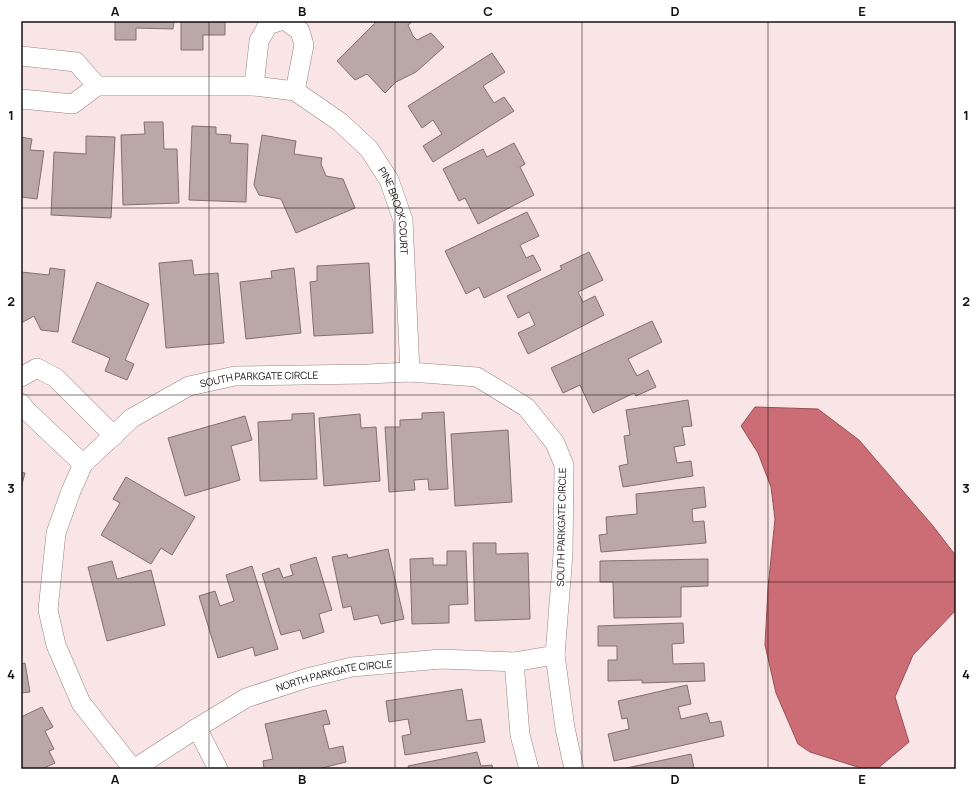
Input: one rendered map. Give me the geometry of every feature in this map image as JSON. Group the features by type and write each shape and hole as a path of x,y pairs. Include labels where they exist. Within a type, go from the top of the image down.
{"street":[{"path":"254,86 259,41 268,25 280,21"},
{"path":"286,21 300,31 304,45 295,91"},
{"path":"21,56 76,62 97,86 73,104 21,98"},
{"name":"PINE BROOK COURT","path":"97,86 254,86 295,91 340,122 369,149 389,180 402,220 410,372"},
{"path":"21,377 37,368 56,378 114,436"},
{"name":"SOUTH PARKGATE CIRCLE","path":"134,769 82,703 56,645 48,610 56,532 83,464 132,418 189,386 235,376 410,372 477,376 526,407 555,443 564,465 563,554 555,655 565,728 574,769"},
{"path":"21,403 25,409 83,464"},
{"name":"NORTH PARKGATE CIRCLE","path":"134,769 246,698 307,678 352,667 441,659 514,662 555,655"},
{"path":"514,662 520,735 528,769"},
{"path":"197,728 218,769"}],"shaded area":[{"path":"755,407 818,409 859,440 933,526 956,556 956,610 913,655 895,697 909,742 877,769 864,769 810,752 798,744 776,693 765,645 768,588 775,519 771,487 758,453 741,426"}],"building":[{"path":"115,21 174,21 173,29 136,28 136,40 115,40"},
{"path":"181,21 225,21 225,35 203,35 203,50 181,50"},
{"path":"377,21 413,21 408,25 413,36 417,40 431,33 444,47 416,72 396,82 385,93 367,74 355,80 337,61"},
{"path":"492,53 505,72 483,86 494,103 504,97 514,111 433,162 423,146 442,134 433,120 422,128 408,106"},
{"path":"144,122 163,122 164,149 177,149 179,203 123,205 121,135 145,134"},
{"path":"192,126 216,127 216,134 231,135 230,143 248,144 246,202 189,200"},
{"path":"262,135 296,141 294,154 322,158 321,164 326,176 343,179 355,208 296,233 281,199 259,195 254,185"},
{"path":"86,136 115,137 111,218 51,215 54,152 86,154"},
{"path":"21,137 32,139 30,150 44,151 37,199 21,197"},
{"path":"514,143 525,164 520,167 534,195 478,224 465,198 459,201 443,169 483,149 487,157"},
{"path":"527,212 539,236 520,245 526,258 533,255 541,270 484,298 479,287 466,294 445,251"},
{"path":"589,252 603,280 578,292 583,302 595,296 604,315 528,354 518,333 535,325 529,312 518,318 507,296 562,269 560,266"},
{"path":"192,260 194,275 218,273 224,343 166,348 159,263"},
{"path":"369,263 373,333 314,336 310,282 317,281 317,266"},
{"path":"50,268 65,270 58,332 41,330 34,316 21,323 21,272 49,275"},
{"path":"294,268 301,333 246,339 240,282 272,278 271,271"},
{"path":"97,282 149,304 125,360 134,364 127,380 105,371 110,358 72,342"},
{"path":"652,321 662,342 628,359 637,376 648,370 656,387 636,396 634,393 593,413 580,385 563,393 551,368"},
{"path":"688,400 692,426 682,427 685,445 674,447 677,463 691,461 693,476 623,487 619,466 628,464 624,436 630,435 626,410"},
{"path":"444,412 448,489 429,490 428,479 414,480 415,490 389,492 385,427 400,427 400,420 422,419 422,413"},
{"path":"314,413 317,479 260,481 258,422 292,420 292,414"},
{"path":"360,414 361,428 376,427 380,481 324,486 319,418"},
{"path":"245,416 252,440 231,446 240,480 185,496 168,438"},
{"path":"508,430 512,502 455,506 451,434"},
{"path":"21,472 25,473 21,488"},
{"path":"126,477 195,517 172,555 161,548 151,564 101,535 120,503 113,499"},
{"path":"704,487 706,507 692,509 693,522 704,521 706,543 601,552 599,535 607,534 606,517 637,514 636,494"},
{"path":"473,543 496,543 496,554 528,553 530,619 475,621"},
{"path":"388,549 404,619 381,624 378,615 354,620 351,606 343,608 332,557 347,554 348,558"},
{"path":"447,551 466,551 468,604 449,605 449,623 412,624 410,559 433,558 433,565 447,565"},
{"path":"316,557 332,610 319,614 324,632 303,639 300,630 281,635 262,574 279,568 283,578 293,575 290,565"},
{"path":"708,559 708,586 681,587 681,617 614,618 613,582 600,582 600,561"},
{"path":"112,561 117,579 151,570 165,625 107,641 88,567"},
{"path":"252,566 278,649 255,656 253,647 218,658 199,596 215,591 220,606 234,601 226,575"},
{"path":"683,623 684,643 672,644 673,664 704,663 705,681 642,683 642,680 608,681 608,660 617,660 617,646 598,646 598,626"},
{"path":"25,663 30,692 21,693 21,664"},
{"path":"687,685 691,704 678,707 681,719 707,713 710,723 721,721 724,736 614,761 608,734 629,729 627,718 622,719 618,701"},
{"path":"462,689 467,721 481,719 485,742 405,755 402,736 411,734 408,719 389,722 386,701"},
{"path":"42,707 53,727 45,731 54,749 49,751 55,763 42,769 21,769 21,717"},
{"path":"326,710 330,724 323,725 329,749 343,746 346,762 318,769 264,769 263,761 273,759 265,724"},
{"path":"477,752 481,766 492,765 493,769 409,769 408,766"},
{"path":"691,754 694,768 622,769"}]}
